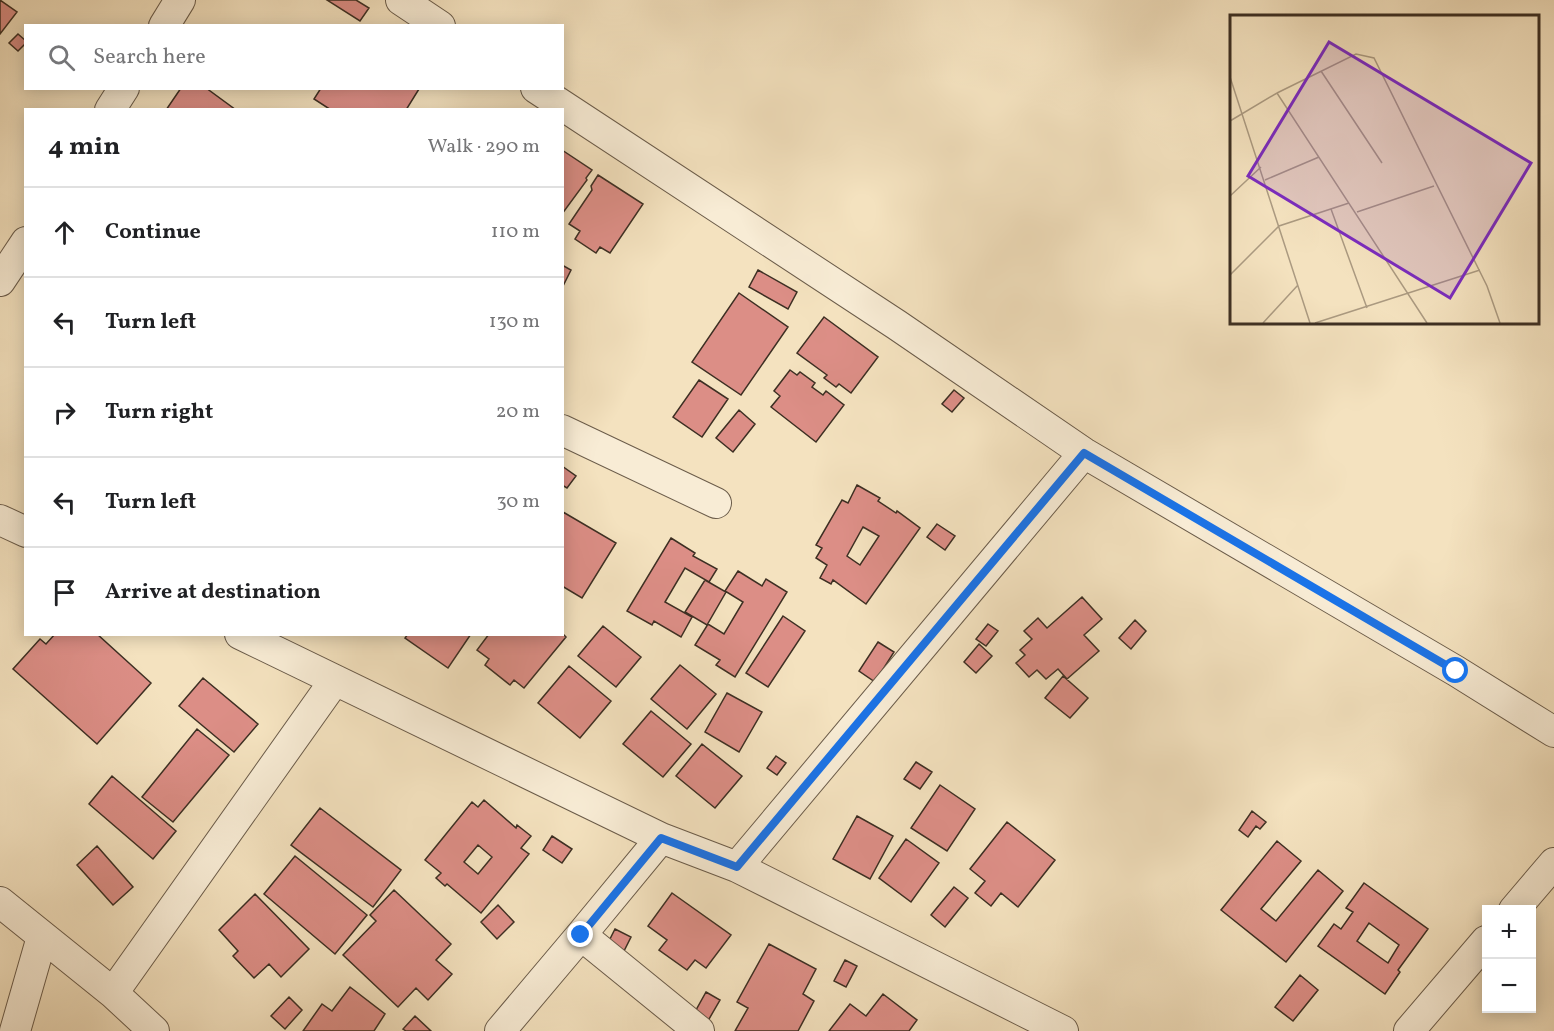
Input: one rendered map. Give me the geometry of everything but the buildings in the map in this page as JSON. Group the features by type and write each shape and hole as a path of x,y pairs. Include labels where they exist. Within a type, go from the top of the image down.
{"street":[{"path":"165,24 180,0"},
{"path":"401,0 437,24"},
{"path":"111,108 123,90"},
{"path":"539,90 887,319 1084,453 1446,665 1554,732"},
{"path":"0,281 24,245"},
{"path":"564,431 716,503"},
{"path":"737,867 1084,453"},
{"path":"0,520 24,531"},
{"path":"244,636 661,838 737,867 1063,1031"},
{"path":"112,993 335,680"},
{"path":"500,1031 661,838"},
{"path":"1517,905 1554,863"},
{"path":"0,902 112,993 154,1031"},
{"path":"581,935 699,1031"},
{"path":"15,1031 42,937"},
{"path":"1409,1031 1482,946"}],"route":[{"path":"581,935 661,838 737,867 1084,453 1456,671"}]}
